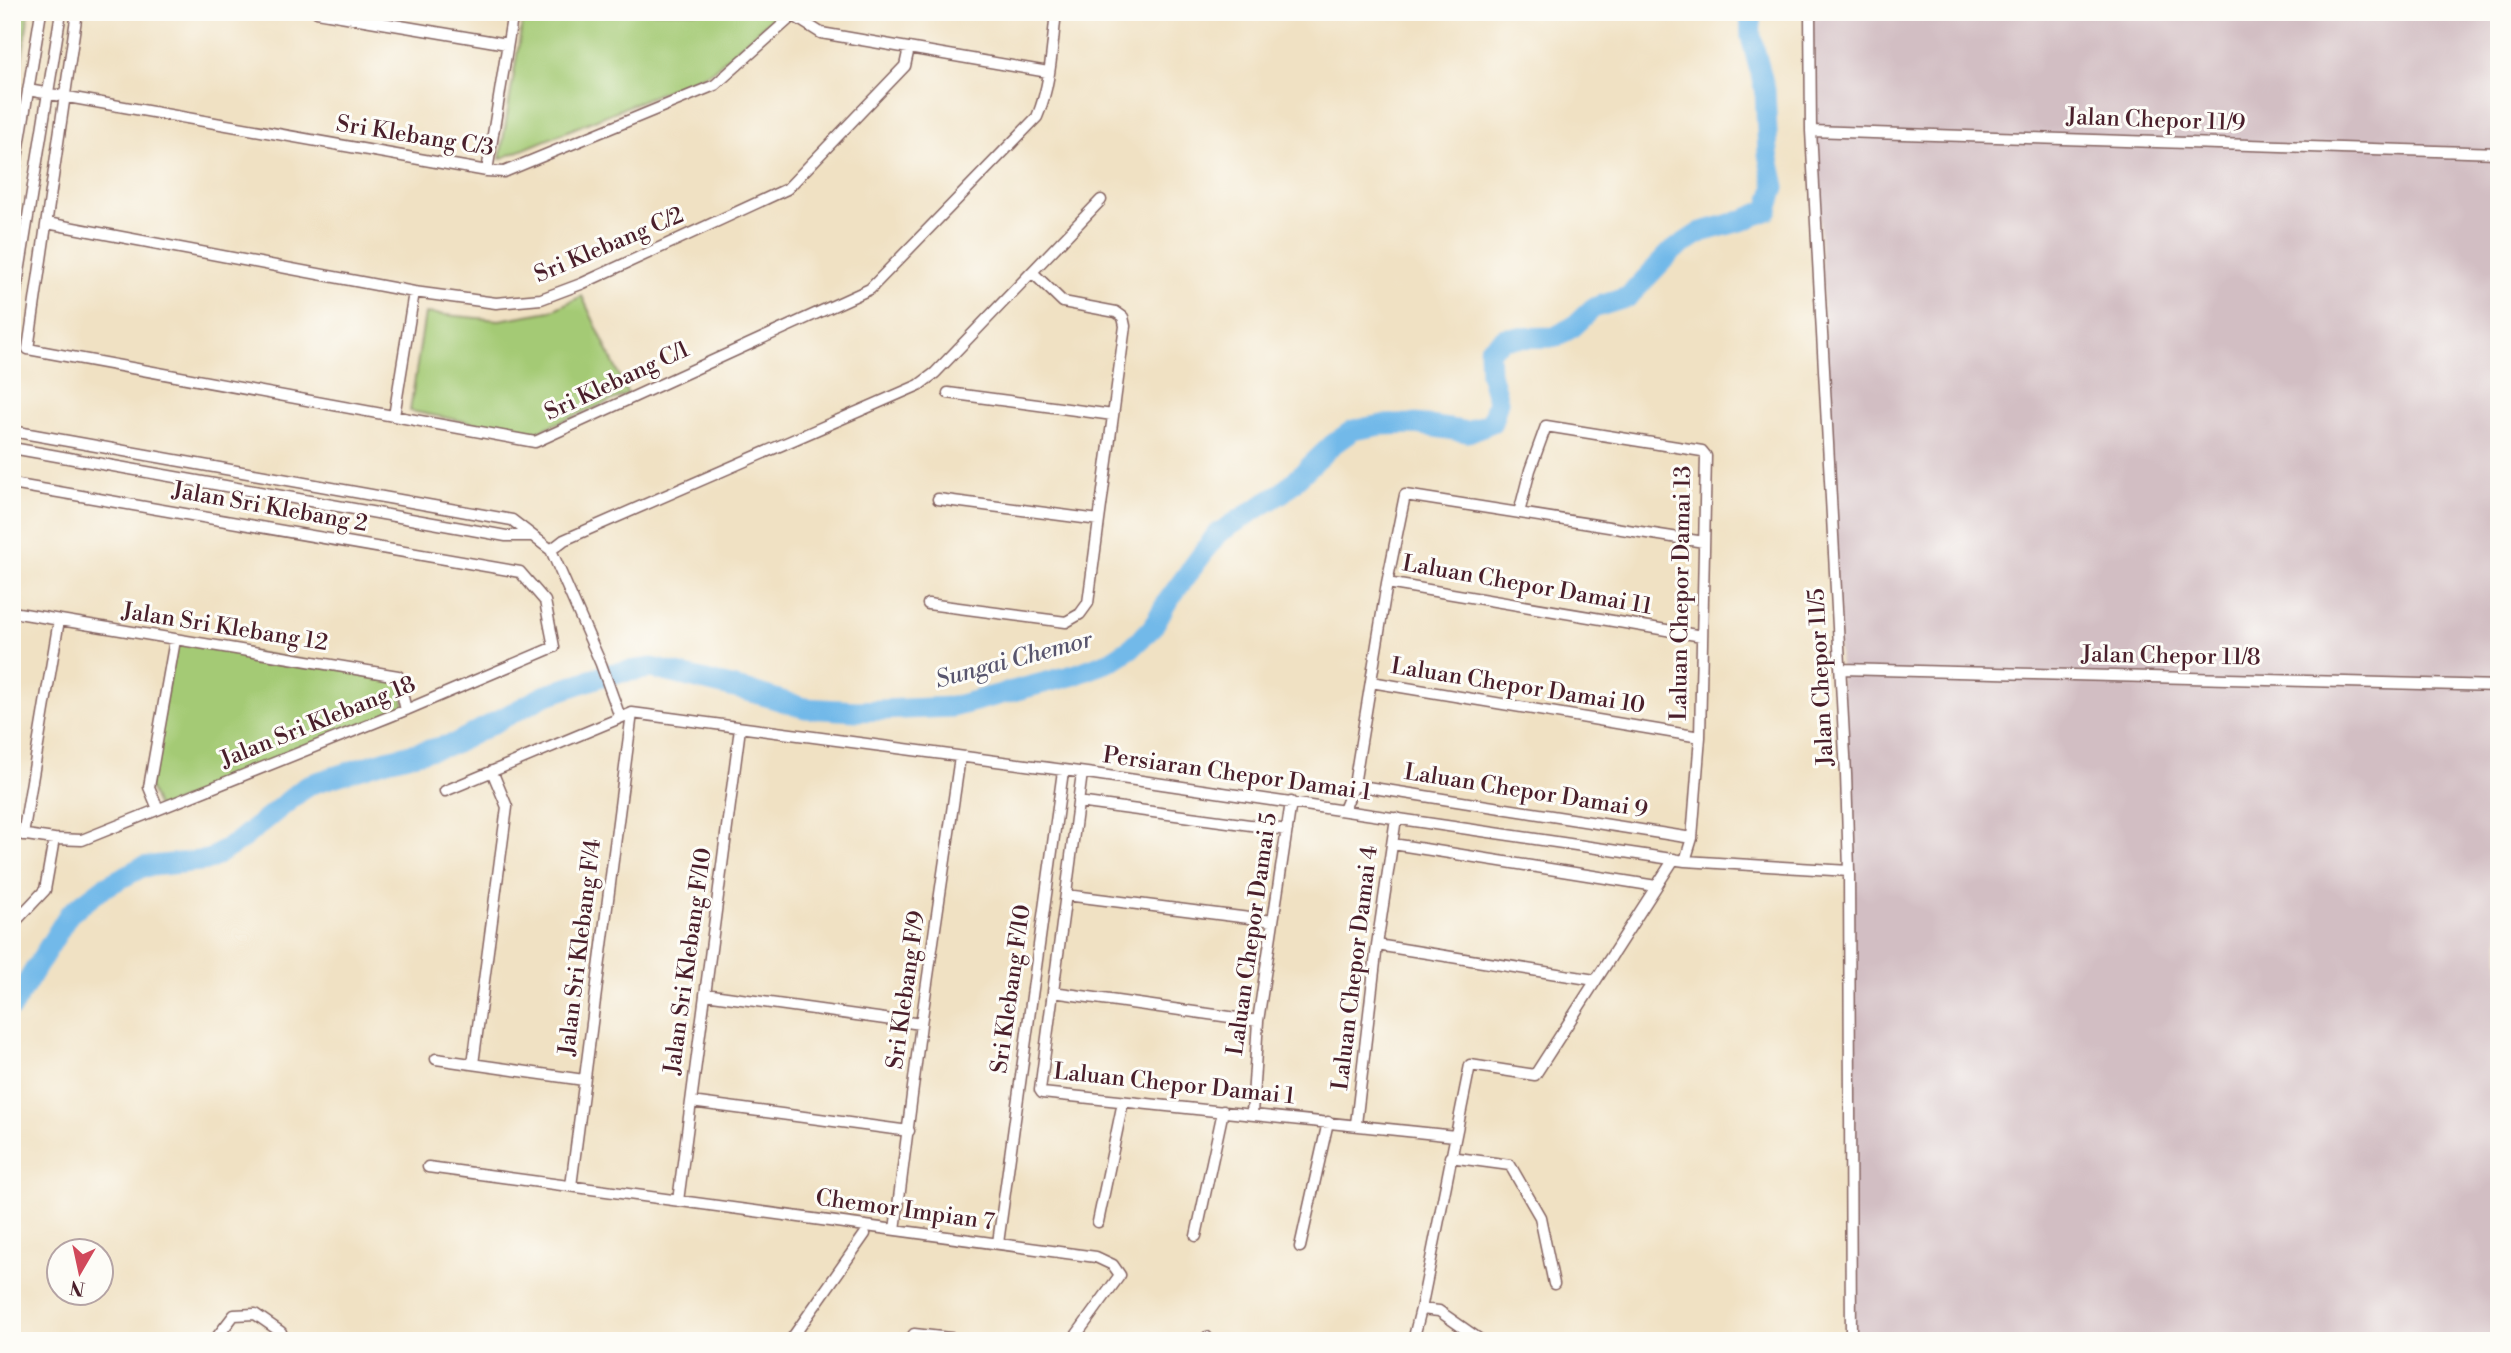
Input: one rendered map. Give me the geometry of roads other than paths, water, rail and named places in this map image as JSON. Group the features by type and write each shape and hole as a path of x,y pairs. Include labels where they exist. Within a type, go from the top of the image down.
{"street":[{"path":"12,189 41,12"},
{"path":"12,316 61,12"},
{"path":"47,223 77,12"},
{"path":"317,12 508,44"},
{"path":"487,171 513,12"},
{"name":"Sri Klebang C/1","path":"47,223 28,349 535,442 870,289 1037,117 1048,72 1056,12"},
{"name":"Jalan Chepor 11/5","path":"1810,12 1811,131 1842,668 1849,871 1851,1341"},
{"path":"796,14 821,33 1048,72"},
{"name":"Sri Klebang C/3","path":"28,90 504,172 715,85 796,14"},
{"name":"Sri Klebang C/2","path":"47,223 414,292 496,303 541,299 581,284 787,189 905,66 909,48"},
{"name":"Jalan Chepor 11/9","path":"1811,131 2499,153"},
{"path":"551,550 564,540 919,385 935,373 1101,200"},
{"path":"928,604 1066,622 1080,614 1088,603 1125,326 1123,317 1116,312 1063,302 1032,272"},
{"path":"394,416 414,292"},
{"path":"948,393 1113,415"},
{"name":"Laluan Chepor Damai 13","path":"1520,513 1546,426 1702,451 1706,456 1700,737 1692,838 1680,860"},
{"path":"12,431 512,520 551,550 613,695 626,715 445,791"},
{"path":"12,448 506,536 531,536"},
{"name":"Jalan Sri Klebang 2","path":"12,484 520,572"},
{"path":"1344,810 1354,785 1387,583 1405,495 1704,542"},
{"path":"937,499 1099,520"},
{"name":"Jalan Sri Klebang 18","path":"18,834 82,840 406,710 554,647 545,601 520,572"},
{"name":"Laluan Chepor Damai 11","path":"1387,583 1702,636"},
{"name":"Jalan Sri Klebang 12","path":"12,612 398,676 406,710"},
{"path":"18,834 59,620"},
{"path":"158,809 149,787 175,640"},
{"name":"Jalan Chepor 11/8","path":"1842,668 2499,686"},
{"name":"Laluan Chepor Damai 10","path":"1371,682 1700,737"},
{"name":"Persiaran Chepor Damai 1","path":"626,715 1291,802 1680,860 1849,871"},
{"name":"Jalan Sri Klebang F/4","path":"571,1186 626,715"},
{"name":"Jalan Sri Klebang F/10","path":"678,1201 740,728"},
{"name":"Sri Klebang F/9","path":"895,1230 921,1024 960,757"},
{"path":"473,1064 507,807 492,771"},
{"name":"Sri Klebang F/10","path":"998,1243 1063,771"},
{"name":"Laluan Chepor Damai 1","path":"1082,774 1040,1090 1046,1095 1455,1136"},
{"name":"Laluan Chepor Damai 9","path":"1354,785 1692,838"},
{"path":"1078,802 1287,830"},
{"name":"Laluan Chepor Damai 5","path":"1252,1114 1258,1021 1291,802"},
{"name":"Laluan Chepor Damai 4","path":"1356,1125 1377,945 1396,818"},
{"path":"12,925 45,890 54,839"},
{"path":"1392,844 1656,886"},
{"path":"1413,1341 1469,1065 1535,1075 1656,886 1680,860"},
{"path":"1066,895 1273,921"},
{"path":"1377,945 1595,980"},
{"path":"1053,992 1258,1021"},
{"path":"705,994 921,1024"},
{"path":"436,1059 584,1080"},
{"path":"691,1102 909,1132"},
{"path":"1098,1222 1123,1102"},
{"path":"1196,1236 1223,1111"},
{"path":"1300,1247 1328,1122"},
{"path":"1450,1157 1510,1164 1540,1217 1554,1284"},
{"name":"Chemor Impian 7","path":"428,1167 1096,1257 1113,1265 1121,1275 1072,1341"},
{"path":"790,1341 865,1234"},
{"path":"1421,1309 1439,1311 1482,1341"},
{"path":"214,1341 234,1315 255,1314 281,1332"},
{"path":"909,1341 914,1334 976,1341"}],"waterway":[{"name":"Sungai Chemor","path":"12,1007 69,914 103,888 142,867 209,860 239,841 308,785 387,760 454,744 544,696 608,674 652,668 756,693 805,708 857,711 952,707 1074,675 1111,661 1131,648 1152,628 1167,602 1217,534 1283,492 1332,445 1353,430 1382,425 1416,424 1468,432 1492,422 1498,401 1490,373 1489,350 1505,338 1555,337 1573,327 1593,308 1628,297 1672,251 1701,232 1768,210 1775,187 1768,154 1765,90 1751,37 1750,12"}]}
